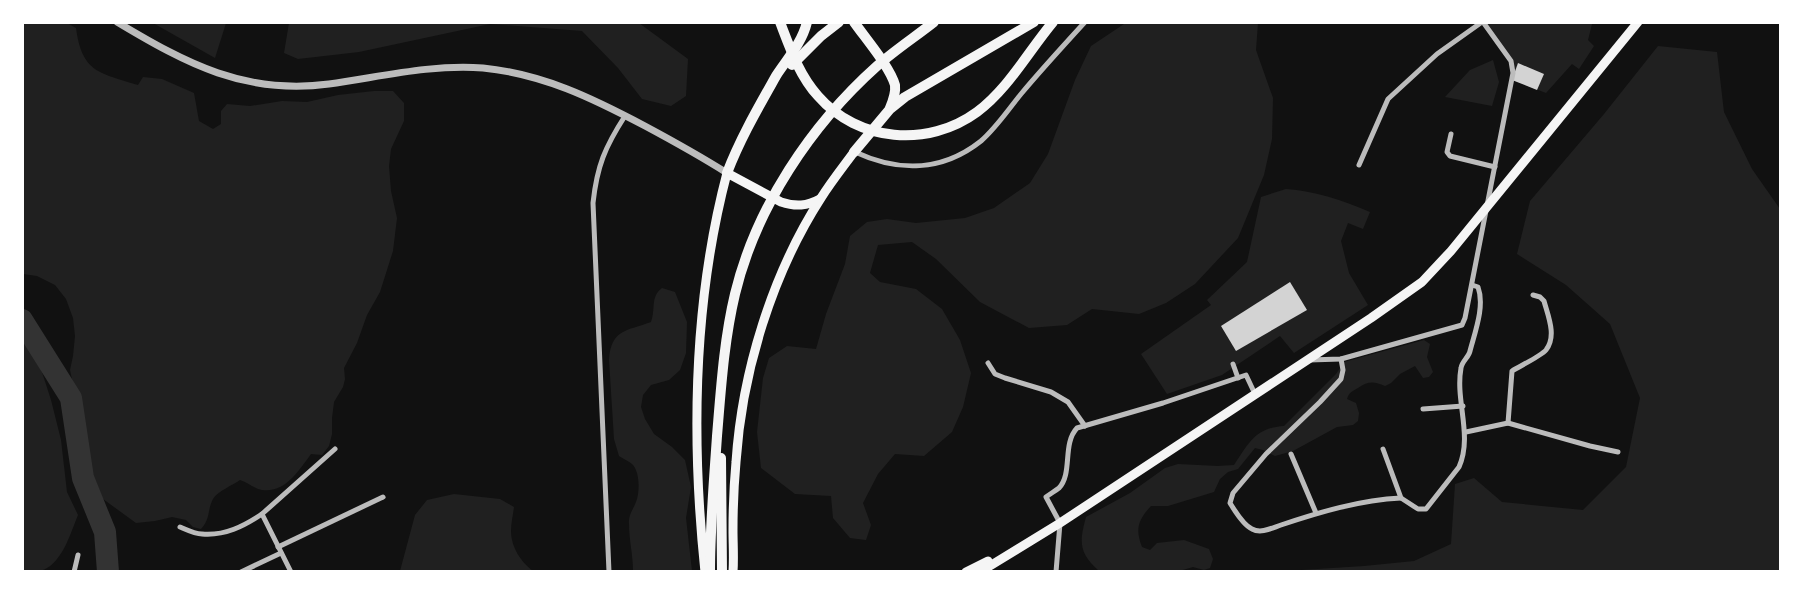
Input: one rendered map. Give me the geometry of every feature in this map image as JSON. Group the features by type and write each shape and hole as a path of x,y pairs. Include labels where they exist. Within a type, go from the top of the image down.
{"highway":[{"path":"705,572 698,441 699,356 707,265 727,173 735,152 777,76 801,39 807,22"},
{"path":"753,118 785,72 821,36 839,22"},
{"path":"710,572 712,500 721,387 729,324 745,260 757,230 788,172 828,116 877,66 934,22"},
{"path":"734,570 736,462 746,390 768,307 793,250 820,199 854,152 890,109 905,97 1034,22"},
{"path":"780,23 793,56 807,82 828,107 842,117 867,129 894,135 913,136 947,129 977,112 992,100 1053,22"},
{"path":"980,572 1060,523 1422,282 1452,251 1638,22"},
{"path":"855,24 890,74 895,86 895,95 890,109"},
{"path":"727,173 781,202 798,206 808,205 820,199"},
{"path":"721,387 722,572"},
{"path":"966,572 1036,538"}],"street":[{"path":"117,22 187,62 227,77 256,84 287,86 328,84 446,68 484,68 522,74 580,93 699,156 727,173"},
{"path":"854,152 890,165 909,166 928,165 966,152 982,140 1020,94 1085,22"},
{"path":"1307,360 1341,359 1462,325 1472,285 1513,73 1511,61 1482,22 1437,54 1388,99 1360,165"},
{"path":"609,572 593,203 596,179 602,157 610,138 625,116"},
{"path":"1451,134 1447,152 1450,156 1495,167"},
{"path":"1341,359 1343,370 1341,379 1266,454 1230,497 1230,503 1252,530 1262,531 1346,505 1382,499 1401,498 1418,509 1426,509 1459,467 1462,460 1466,432 1460,384 1462,364 1470,352 1477,325 1481,296 1478,287 1472,285"},
{"path":"1508,423 1512,371 1545,351 1549,341 1551,329 1544,301 1540,297 1533,295"},
{"path":"988,364 995,374 1051,392 1068,402 1085,426"},
{"path":"1233,364 1238,378"},
{"path":"1056,572 1060,523 1046,496 1059,488 1064,480 1070,435 1077,428 1163,403 1246,375 1255,394"},
{"path":"1423,409 1463,406"},
{"path":"1466,432 1508,423 1618,452"},
{"path":"180,527 201,534 220,534 235,529 262,514 335,449"},
{"path":"1383,450 1401,498"},
{"path":"1291,454 1316,513"},
{"path":"278,547 383,497"},
{"path":"262,514 290,572"},
{"path":"241,572 281,553"},
{"path":"74,572 78,555"}],"shaded area":[{"path":"1127,22 1258,23 1256,50 1273,98 1272,139 1264,175 1238,238 1195,284 1166,303 1139,314 1092,309 1067,325 1029,328 980,302 936,259 912,242 878,245 870,273 880,282 916,289 942,309 960,340 971,373 963,407 952,432 924,456 895,454 878,474 863,503 871,525 866,540 850,538 833,518 831,496 795,494 761,468 757,432 763,378 769,358 787,346 816,349 826,314 845,264 850,236 867,222 887,219 916,223 965,218 994,208 1030,183 1048,154 1075,80 1091,46"},
{"path":"22,23 67,23 76,28 79,43 88,63 103,74 138,85 143,77 162,79 194,93 199,121 213,129 221,124 221,111 227,104 250,106 282,101 307,102 338,95 374,91 393,91 404,103 404,121 391,149 389,166 391,191 397,218 393,251 380,292 367,315 357,343 344,368 345,379 343,387 334,402 332,434 329,446 322,455 311,454 297,473 278,488 262,490 240,480 222,491 213,499 208,518 201,529 193,527 186,520 172,517 136,523 103,499 96,482 84,464 80,429 80,397 73,384 70,370 75,336 73,318 66,299 55,285 37,276 23,274"},
{"path":"153,23 226,23 215,58"},
{"path":"289,23 639,23 688,59 686,96 671,106 642,99 618,68 582,31 490,24 359,52 298,59 284,53"},
{"path":"1484,23 1590,23 1592,24 1588,40 1594,46 1579,69 1572,64 1546,93 1512,80 1513,62"},
{"path":"1658,46 1717,52 1724,112 1752,169 1780,209 1780,571 1286,571 1414,561 1451,544 1455,484 1474,478 1502,502 1583,510 1626,467 1640,398 1610,324 1566,285 1517,254 1530,201 1604,114"},
{"path":"1493,60 1499,82 1492,106 1445,97 1470,70"},
{"path":"1286,189 1328,197 1370,212 1363,229 1348,223 1341,241 1349,273 1368,305 1294,353 1280,336 1222,375 1167,394 1141,354 1211,305 1207,300 1247,262 1261,197"},
{"path":"662,288 675,292 687,322 686,353 680,370 669,380 651,385 643,395 641,407 645,419 654,434 672,447 685,460 691,487 686,518 692,571 633,571 629,521 637,498 639,488 638,477 635,467 619,456 614,439 610,350 613,342 622,333 651,322 656,295"},
{"path":"23,331 41,369 51,400 61,440 67,492 78,515 59,556 46,569 38,572 23,571"},
{"path":"1424,340 1430,344 1427,357 1433,372 1429,377 1423,378 1415,366 1400,374 1385,386 1378,383 1368,383 1353,391 1347,399 1356,403 1359,413 1358,421 1353,425 1337,427 1293,451 1275,456 1255,448 1238,469 1228,472 1220,479 1214,492 1168,506 1151,506 1139,525 1138,530 1142,547 1150,550 1157,543 1184,540 1209,549 1213,559 1210,568 1204,570 1193,567 1176,572 1099,571 1092,565 1084,553 1082,534 1086,517 1130,493 1165,468 1178,464 1234,465 1259,433 1274,427 1284,426 1336,374 1344,362"},
{"path":"454,494 500,499 514,507 511,537 521,559 533,571 400,571 415,515 427,500"}],"building":[{"path":"1518,63 1544,74 1537,90 1512,80"},
{"path":"1290,282 1307,310 1236,351 1221,326"}],"waterway":[{"path":"22,320 71,398 83,478 105,532 108,572"}]}
